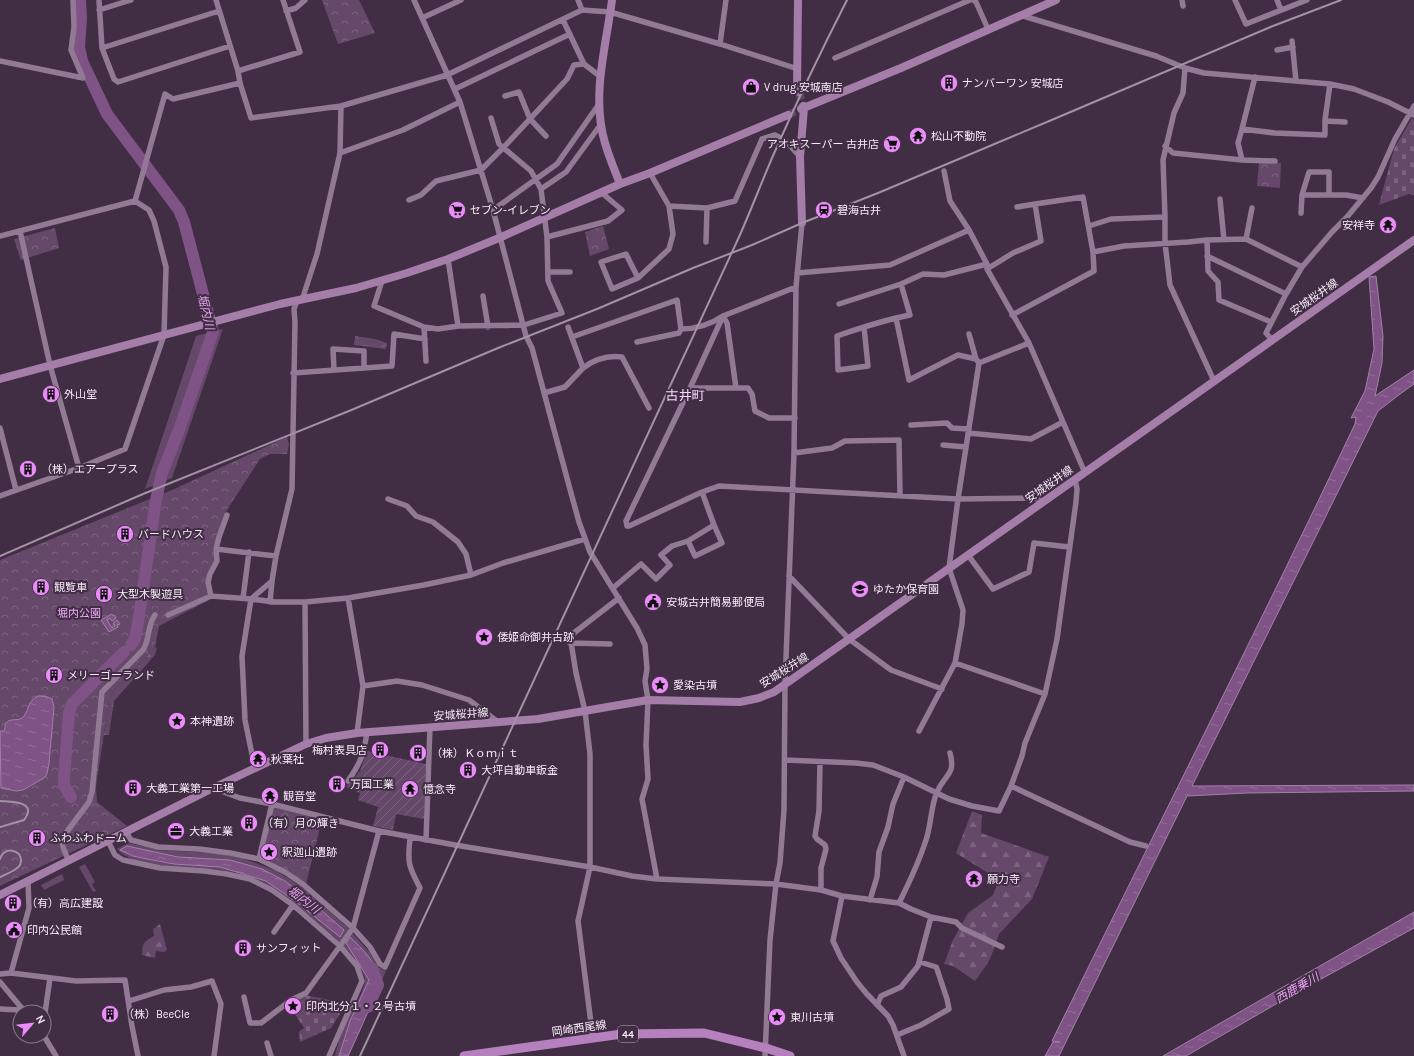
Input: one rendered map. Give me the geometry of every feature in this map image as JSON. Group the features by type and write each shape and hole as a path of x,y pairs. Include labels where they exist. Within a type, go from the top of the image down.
{"main road":[{"path":"612,0 599,90 605,143 620,184"},
{"path":"798,0 799,92"},
{"path":"802,222 800,157 803,108 901,68 1056,0"},
{"path":"0,379 299,300 382,281 448,259 620,184 650,173 788,115"},
{"name":"安城桜井線","path":"0,895 213,788 306,744 326,738 367,732 538,720 648,700 740,702 766,695 785,684 1414,240"},
{"name":"岡崎西尾線","path":"464,1056 622,1034 704,1033 765,1052 790,1056"}],"street":[{"path":"0,61 83,78 71,50 74,27 73,0"},
{"path":"99,0 102,48 114,79 118,82 230,46"},
{"path":"99,10 131,0"},
{"path":"216,0 251,118 341,106 447,75 582,10 610,12 720,44 798,69"},
{"path":"238,71 300,52 283,0"},
{"path":"286,11 296,8 305,0"},
{"path":"414,0 460,102 481,170 526,336 532,348 585,539 590,552 637,628 645,645 645,682 648,700 646,745 648,779 642,799 657,879"},
{"path":"422,18 461,0"},
{"path":"578,0 582,10"},
{"path":"720,44 726,0"},
{"path":"835,58 970,0"},
{"path":"973,0 976,2 988,29"},
{"path":"1182,0 1183,6"},
{"path":"1235,0 1246,24 1307,0"},
{"path":"1277,0 1281,10"},
{"path":"102,48 219,11"},
{"path":"1020,15 1156,56 1185,68 1204,72 1330,84 1354,89 1388,102 1412,115"},
{"path":"563,20 584,64 601,77"},
{"path":"455,89 570,34"},
{"path":"1292,41 1296,81"},
{"path":"1277,50 1293,47"},
{"path":"409,200 421,195 436,182 481,170 567,80 574,65 584,64"},
{"path":"1185,68 1183,93 1174,113 1163,160 1165,243 1170,285 1214,381"},
{"path":"1242,160 1238,143 1254,77"},
{"path":"135,201 165,94 173,99 240,84"},
{"path":"1242,129 1276,133 1325,135 1325,121 1330,84"},
{"path":"505,96 519,92 530,119 546,136"},
{"path":"340,154 403,130 460,102"},
{"path":"492,210 535,178 557,164 600,104"},
{"path":"270,602 276,556 292,489 294,309 317,254 340,154 341,106"},
{"path":"1272,340 1266,333 1302,267 1363,198 1378,177 1395,139 1412,115 1414,106"},
{"path":"382,281 374,306 424,327 438,329 458,326 524,325 562,312 548,282 547,237 541,190 531,171 499,144 491,118"},
{"path":"1325,121 1345,122"},
{"path":"541,190 566,172 602,124"},
{"path":"669,206 707,208 735,201 762,139 775,134 779,137"},
{"path":"787,142 800,157"},
{"path":"1166,146 1173,153 1242,160 1275,161"},
{"path":"944,171 950,201 969,230 1012,315 1029,343 1085,473"},
{"path":"1301,213 1302,195 1309,172 1329,172 1329,195"},
{"path":"638,278 626,254 601,262 612,289 638,278 669,249 673,234 669,206 650,173"},
{"path":"547,237 608,221 622,210 602,193"},
{"path":"1302,195 1346,195 1363,198"},
{"path":"1012,315 1094,271 1094,252 1083,197 1017,207"},
{"path":"1220,199 1224,240"},
{"path":"0,236 135,201 149,210 154,221 166,266 164,335 125,449 79,468 0,496"},
{"path":"838,304 901,284 922,274 944,275 987,267 1013,253 1041,241 1035,204"},
{"path":"706,242 707,208"},
{"path":"1246,240 1252,208"},
{"path":"1089,226 1111,220 1165,217"},
{"path":"765,1052 770,940 776,884 780,864 784,810 785,684 795,418 796,287 802,222"},
{"path":"798,273 890,266 969,230"},
{"path":"20,231 50,365 79,468"},
{"path":"1094,252 1124,246 1207,240 1246,240 1302,267"},
{"path":"1207,240 1208,271 1218,282 1219,300 1271,322"},
{"path":"1207,256 1286,294"},
{"path":"448,259 458,326"},
{"path":"548,272 570,272"},
{"path":"864,327 868,366 838,370 837,336 864,327 910,315 901,284"},
{"path":"681,329 690,329 715,321 723,316 796,287"},
{"path":"483,296 488,326"},
{"path":"572,337 677,300 681,329 679,333 637,342"},
{"path":"723,316 727,323 736,388"},
{"path":"723,316 626,521 626,524 630,526 702,492 719,486 958,499 1035,498 1043,502"},
{"path":"896,318 909,380 958,355 977,361 1029,343"},
{"path":"424,327 426,361"},
{"path":"568,327 583,368"},
{"path":"293,373 392,366 394,334 425,339"},
{"path":"919,731 955,663 962,624 962,610 949,568 977,361 969,334"},
{"path":"334,370 334,349 364,351 364,368"},
{"path":"544,393 565,387 583,368 592,362 612,355 622,357 649,408"},
{"path":"690,388 748,388 752,394 755,411 769,418 795,418"},
{"path":"911,425 947,423 952,428 1031,439 1063,422"},
{"path":"0,428 16,490"},
{"path":"794,453 832,448 845,441 899,440 900,495"},
{"path":"943,444 966,447"},
{"path":"785,760 856,762 873,765 937,792 941,796 972,806 999,811 1011,786 1025,743 1045,694 1057,639 1077,489 1075,480"},
{"path":"688,541 695,556 722,543 702,492"},
{"path":"388,499 406,506 416,516 433,522 458,542 466,554 470,575"},
{"path":"211,596 208,582 216,561 216,550 219,537 227,515"},
{"path":"613,588 641,564 656,579 670,565 662,555 672,546 688,541 714,525"},
{"path":"168,615 211,596 243,598 270,602 304,602 348,598 424,585 470,575 503,563 585,539"},
{"path":"968,555 993,589 1029,572 1034,543 1069,547"},
{"path":"216,550 249,552 276,556"},
{"path":"243,598 249,552"},
{"path":"789,576 849,639 891,670 942,688"},
{"path":"255,769 245,720 242,656 251,599 272,581"},
{"path":"348,598 363,686 357,733"},
{"path":"593,1039 578,921 590,867 590,754 585,711 576,673 570,636 619,598"},
{"path":"304,602 306,744"},
{"path":"69,861 63,850 62,841 63,837 88,802 92,792 102,692 147,645 152,619 155,615"},
{"path":"570,642 610,644"},
{"path":"955,663 1045,694"},
{"path":"363,686 397,681 422,685 469,700 499,723"},
{"path":"426,840 430,727"},
{"path":"348,781 360,764 365,747 367,732"},
{"path":"899,903 913,876 927,839 937,792 951,771 952,761 950,753"},
{"path":"820,762 819,811 815,836 825,845 826,849 821,868 821,890"},
{"path":"870,900 877,877 880,852 893,804 904,777"},
{"path":"1011,786 1130,842 1146,846"},
{"path":"213,788 240,798 272,804 379,831 590,867 632,876 657,879 776,884 821,890 842,896 899,903 931,917 956,922 962,928 1002,947"},
{"path":"259,859 272,804"},
{"path":"244,997 250,1023 261,1023 291,1000 306,993 353,928 379,831"},
{"path":"126,832 131,840 158,847 199,849 230,853 259,859 285,872 304,885 353,928 370,947 380,964 386,967 420,888 408,858 410,839"},
{"path":"108,841 115,855 124,860 160,868 204,871 250,879 272,890 293,905 340,946 357,966 362,981 329,1056"},
{"path":"11,973 29,908 28,882"},
{"path":"842,896 833,941 841,958 857,982 888,1016 893,1025 904,1056"},
{"path":"274,932 293,905"},
{"path":"877,1005 881,996 901,987 918,966 931,917"},
{"path":"897,1035 921,1025 948,1009 947,999 938,969 920,962"},
{"path":"0,974 11,973 76,981 126,980 132,1026 138,1056"},
{"path":"47,1004 50,978"},
{"path":"129,1001 164,990 191,987 212,981 221,1004 217,1024 214,1056"},
{"path":"0,982 18,1004"},
{"path":"0,1009 12,1010"},
{"path":"267,1043 271,1056"},
{"path":"49,1044 56,1056"}],"green space":[{"path":"322,0 359,0 375,33 338,44"},
{"path":"1412,118 1414,120 1414,195 1409,194 1379,205 1394,149"},
{"path":"1259,162 1281,163 1280,188 1257,186"},
{"path":"603,226 609,249 590,256 585,232"},
{"path":"55,228 59,248 21,260 14,239"},
{"path":"223,329 172,478 145,489 196,336"},
{"path":"355,336 375,339 387,343 386,349 354,345"},
{"name":"堀内公園","path":"287,437 289,444 287,454 270,454 260,459 225,513 213,549 216,560 207,578 209,600 159,626 155,647 136,669 113,691 109,700 96,787 97,802 127,826 0,886 0,560 172,490"},
{"path":"155,647 157,648 155,655 114,701 109,735 104,735 109,700 113,691 136,669"},
{"path":"367,751 426,764 424,819 396,814 393,830 373,826 378,807 358,800 360,793 346,787 360,771"},
{"path":"275,807 322,820 306,884 287,870 264,858 263,855 273,808"},
{"path":"972,811 982,815 981,833 1049,857 1032,899 999,934 988,963 975,981 953,966 944,964 953,940 968,913 993,895 999,880 956,853"},
{"path":"128,843 160,850 215,853 242,858 277,871 306,890 347,927 370,953 378,967 386,971 349,1056 335,1056 345,1024 360,996 365,980 357,962 336,938 282,893 259,880 228,871 181,868 137,861 125,856 117,849"},
{"path":"85,864 95,882 92,884 96,891 93,892 79,867"},
{"path":"62,874 64,880 44,890 41,885"},
{"path":"160,924 167,950 164,952 156,951 155,958 142,955 144,943 154,936 153,929"},
{"path":"304,995 330,1000 340,1014 331,1028 300,1042 299,1032 304,1028 293,1011 301,1006 293,1001"}],"water":[{"path":"1376,276 1383,336 1382,363 1375,396 1414,370 1414,384 1378,411 1192,786 1414,785 1414,791 1247,793 1187,796 1059,1056 1045,1056 1053,1042 1060,1042 1052,1041 1243,656 1355,424 1356,417 1351,418 1365,391 1374,349 1369,277"},
{"path":"112,614 116,618 112,621 110,618 107,620 112,628 115,626 113,623 117,620 120,624 117,625 118,627 109,632 101,620"},
{"path":"38,696 45,696 52,699 54,707 47,774 44,778 23,790 16,791 1,788 0,731 4,731 7,722 22,718 30,703"},
{"path":"127,846 178,857 230,860 262,869 285,881 344,930 340,937 299,904 266,881 220,867 174,864 133,856 120,850"},
{"name":"西鹿乗川","path":"1414,912 1414,928 1283,1000 1186,1056 1163,1056"},
{"path":"350,937 371,960 377,972 378,984 361,1028 348,1056 339,1056 350,1021 369,980 346,943"}],"waterway":[{"name":"堀内川","path":"80,0 81,18 79,47 82,61 107,114 179,210 184,222 213,332 179,430 162,473 156,500 138,623 135,639 131,645"},
{"name":"堀内川","path":"71,797 64,785 64,778 69,713 72,704 124,652"},
{"name":"堀内川","path":"368,1007 378,985 372,968"}],"tunnel":[{"path":"799,92 803,106"},
{"path":"788,115 801,109"}],"railway":[{"path":"360,1056 739,237 771,160 819,55 847,0"},
{"path":"0,556 143,494 349,411 498,348 597,309 802,223 878,193 1273,26 1341,0"},
{"path":"0,801 17,802 26,806 28,809 24,820 0,827"},
{"path":"0,859 1,856 8,851 16,852 19,854 21,859 21,863 16,869 0,877"}],"place":[{"name":"ナンバーワン 安城店","path":"949,83"},
{"name":"V drug 安城南店","path":"751,87"},
{"name":"松山不動院","path":"918,136"},
{"name":"アオキスーパー 古井店","path":"892,144"},
{"name":"セブン-イレブン","path":"457,210"},
{"name":"碧海古井","path":"824,210"},
{"name":"安祥寺","path":"1388,225"},
{"name":"外山堂","path":"51,394"},
{"name":"（株）エアープラス","path":"28,469"},
{"name":"バードハウス","path":"125,534"},
{"name":"観覧車","path":"41,587"},
{"name":"ゆたか保育園","path":"860,589"},
{"name":"大型木製遊具","path":"104,594"},
{"name":"安城古井簡易郵便局","path":"653,602"},
{"name":"倭姫命御井古跡","path":"484,637"},
{"name":"メリーゴーランド","path":"54,675"},
{"name":"愛染古墳","path":"660,685"},
{"name":"本神遺跡","path":"177,721"},
{"name":"梅村表具店","path":"380,750"},
{"name":"（株）Ｋｏｍｉｔ","path":"418,753"},
{"name":"秋葉社","path":"258,759"},
{"name":"大坪自動車鈑金","path":"468,770"},
{"name":"万国工業","path":"337,784"},
{"name":"大義工業第一工場","path":"133,788"},
{"name":"憶念寺","path":"410,789"},
{"name":"観音堂","path":"270,796"},
{"name":"（有）月の輝き","path":"249,823"},
{"name":"大義工業","path":"176,831"},
{"name":"ふわふわドーム","path":"37,838"},
{"name":"釈迦山遺跡","path":"269,852"},
{"name":"願力寺","path":"974,879"},
{"name":"（有）高広建設","path":"13,903"},
{"name":"印内公民館","path":"14,930"},
{"name":"サンフィット","path":"243,948"},
{"name":"印内北分１・２号古墳","path":"293,1006"},
{"name":"（株）BeeCle","path":"110,1014"},
{"name":"東川古墳","path":"777,1017"}],"district":[{"name":"古井町","path":"685,395"}]}
